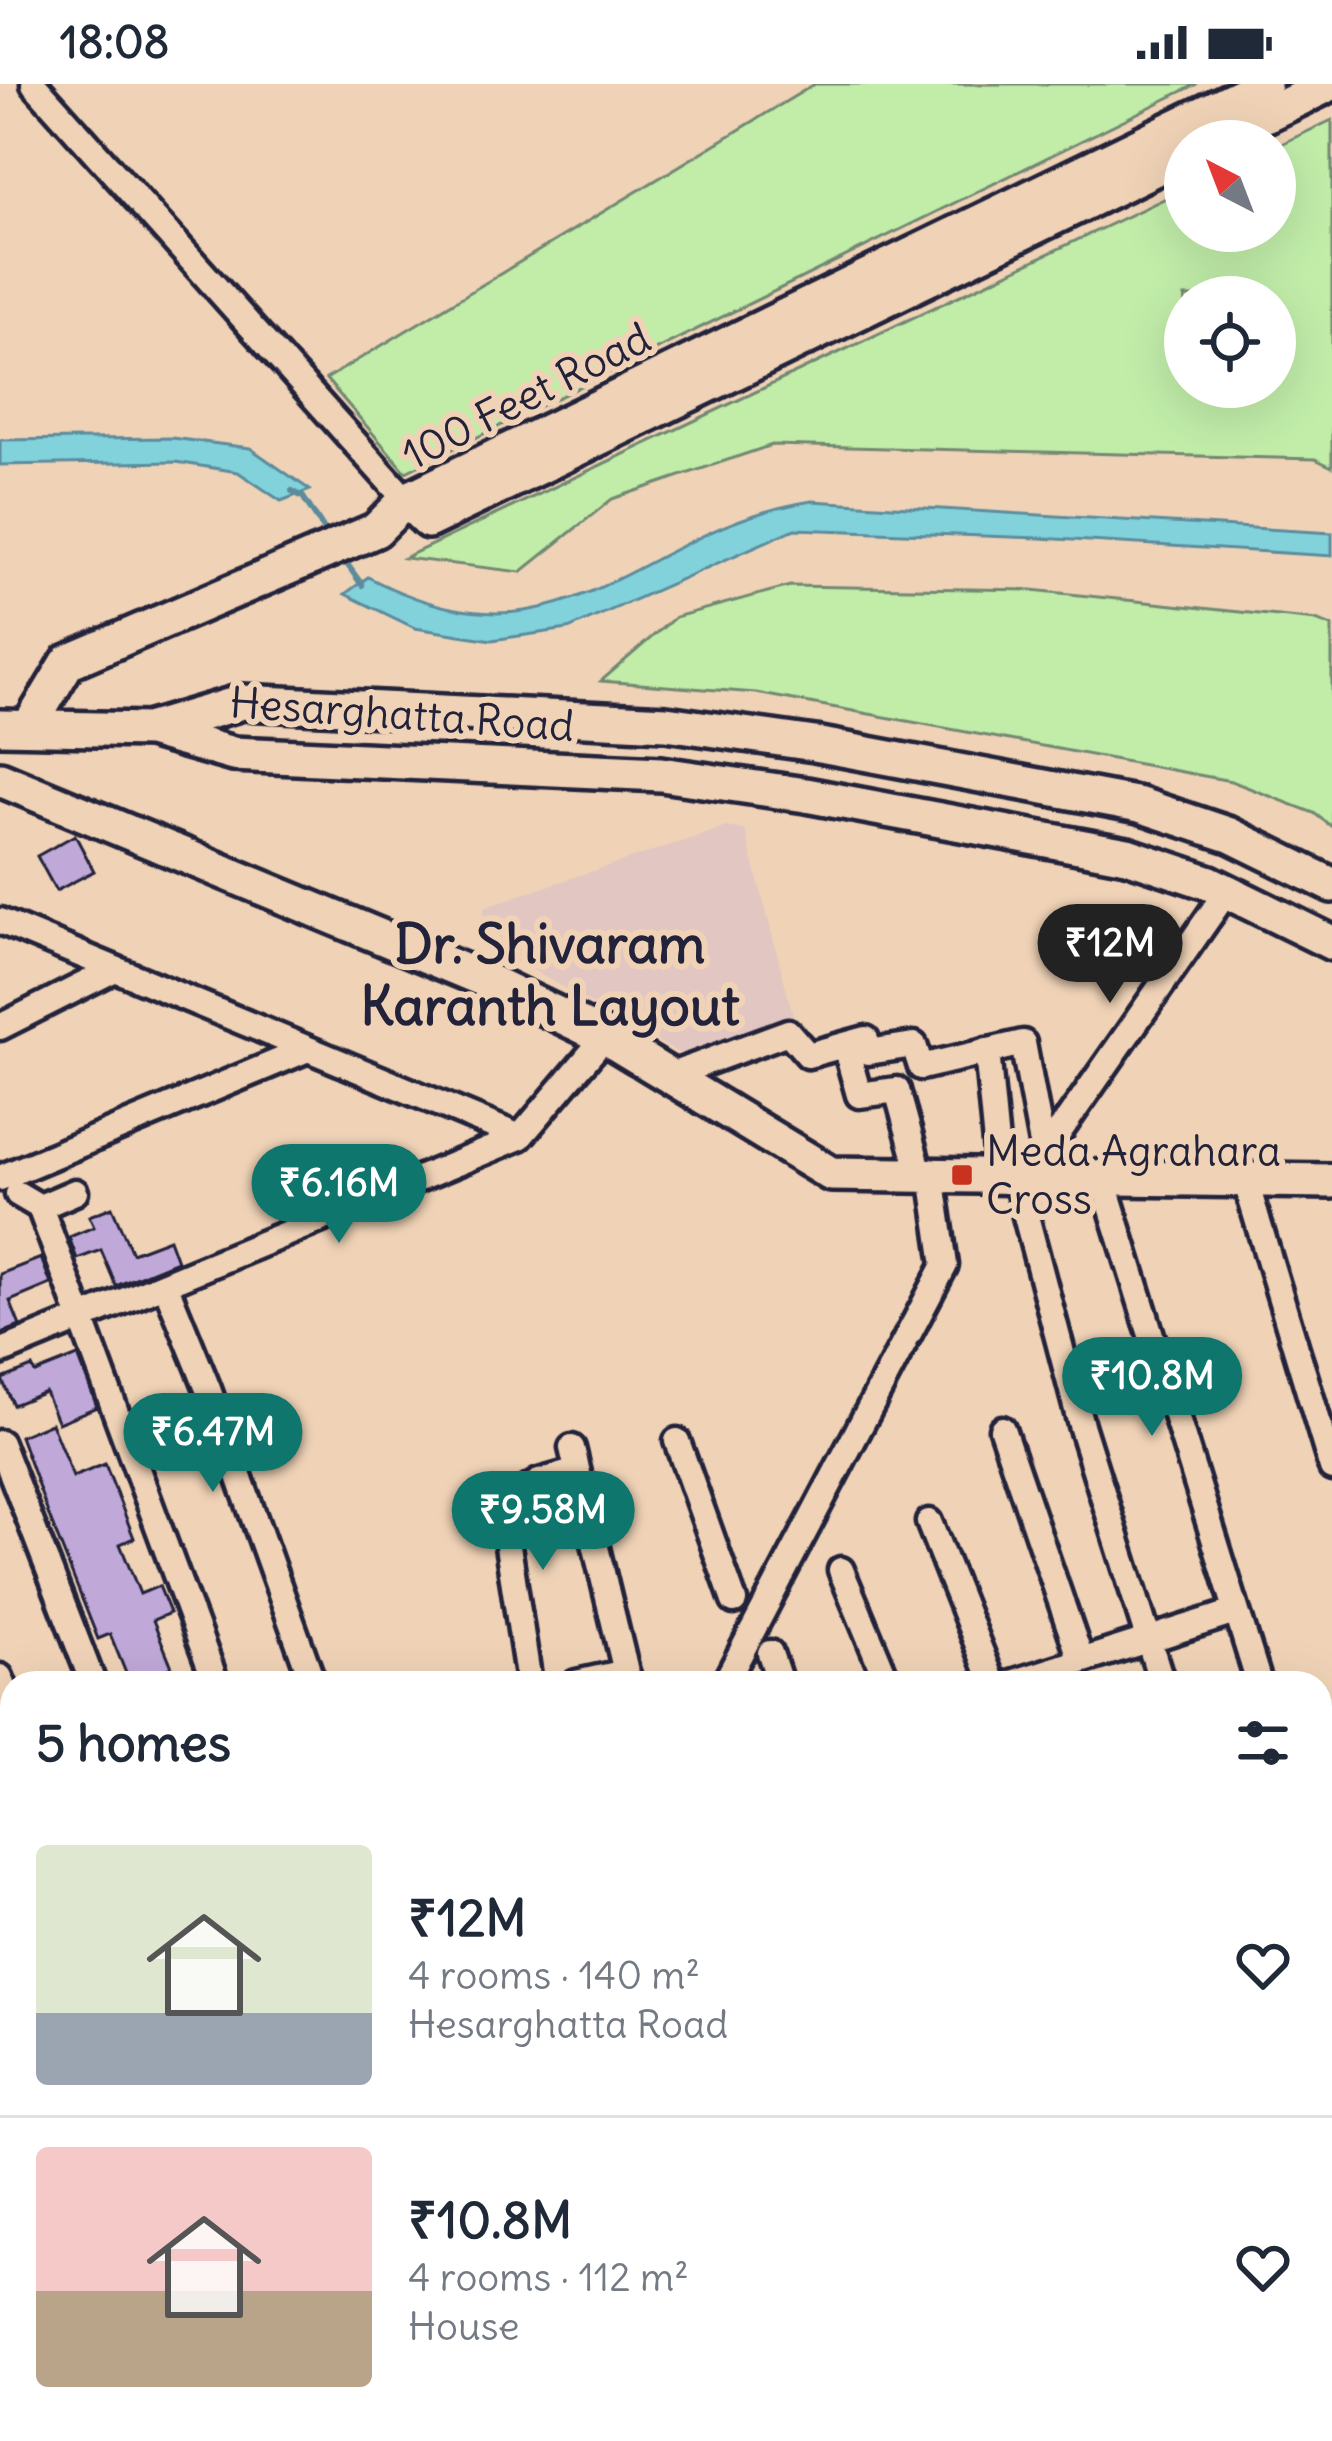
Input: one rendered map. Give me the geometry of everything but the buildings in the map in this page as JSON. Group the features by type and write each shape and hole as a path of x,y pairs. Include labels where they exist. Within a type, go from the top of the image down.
{"main road":[{"name":"100 Feet Road","path":"1164,164 428,521 406,500 1263,84"},
{"path":"1256,120 1330,84"},
{"path":"15,727 68,662 376,530 406,500"},
{"name":"Hesarghatta Road","path":"149,730 242,702 666,723 815,744 1140,805 1230,836 1332,885"},
{"path":"15,727 149,730"},
{"name":"Hesarghatta Road","path":"149,730 233,754 661,775 806,795 1126,855 1227,892 1332,943"},
{"path":"0,778 492,983 605,1037 830,1174 1028,1170 1102,1177 1332,1180"}],"street":[{"path":"34,84 406,500"},
{"path":"1158,1671 1051,1318 1017,1182 1227,892"},
{"path":"0,921 520,1137"},
{"path":"0,1027 115,969"},
{"path":"666,1077 788,1032 808,1055 866,1039 868,1052 914,1045 921,1066 1023,1043 1028,1170"},
{"path":"0,1352 520,1137 605,1037"},
{"path":"731,1671 944,1265 926,1174 897,1090 859,1095 844,1045"},
{"path":"17,1188 308,1049"},
{"path":"987,1051 1028,1170"},
{"path":"0,1148 84,1320 212,1671"},
{"path":"1102,1177 1255,1671"},
{"path":"1245,1179 1332,1468"},
{"path":"17,1188 75,1192"},
{"path":"166,1286 309,1671"},
{"path":"1002,1429 1081,1660"},
{"path":"677,1441 734,1601"},
{"path":"0,1443 88,1671"},
{"path":"527,1671 505,1526 509,1501 574,1460 626,1671"},
{"path":"929,1522 988,1671"},
{"path":"841,1570 883,1671"},
{"path":"1048,1671 1235,1612"},
{"path":"770,1653 776,1671"}],"shaded area":[{"path":"726,827 745,830 795,1022 687,1058 483,942 484,907"}],"green space":[{"path":"815,84 1197,84 406,472 326,379"},
{"path":"1332,120 1332,467 1315,459 772,445 612,499 521,572 404,558 1164,199 1164,252 1296,252 1296,137"},
{"path":"790,586 1032,590 1316,620 1332,626 1332,827 1314,813 1231,781 756,693 601,681 675,617"}],"water":[{"path":"172,438 250,448 310,490 281,501 238,472 176,462 0,465 0,440"},
{"path":"812,501 1332,533 1332,556 795,529 568,629 492,640 415,628 345,594 368,577 437,605 497,613 549,606 598,589 695,539 750,517"}],"waterway":[{"path":"292,491 303,497 328,536"},
{"path":"342,557 362,585"}],"place":[{"name":"Meda Agrahara Cross","path":"962,1175"}],"district":[{"name":"Dr. Shivaram Karanth Layout","path":"550,975"}]}
